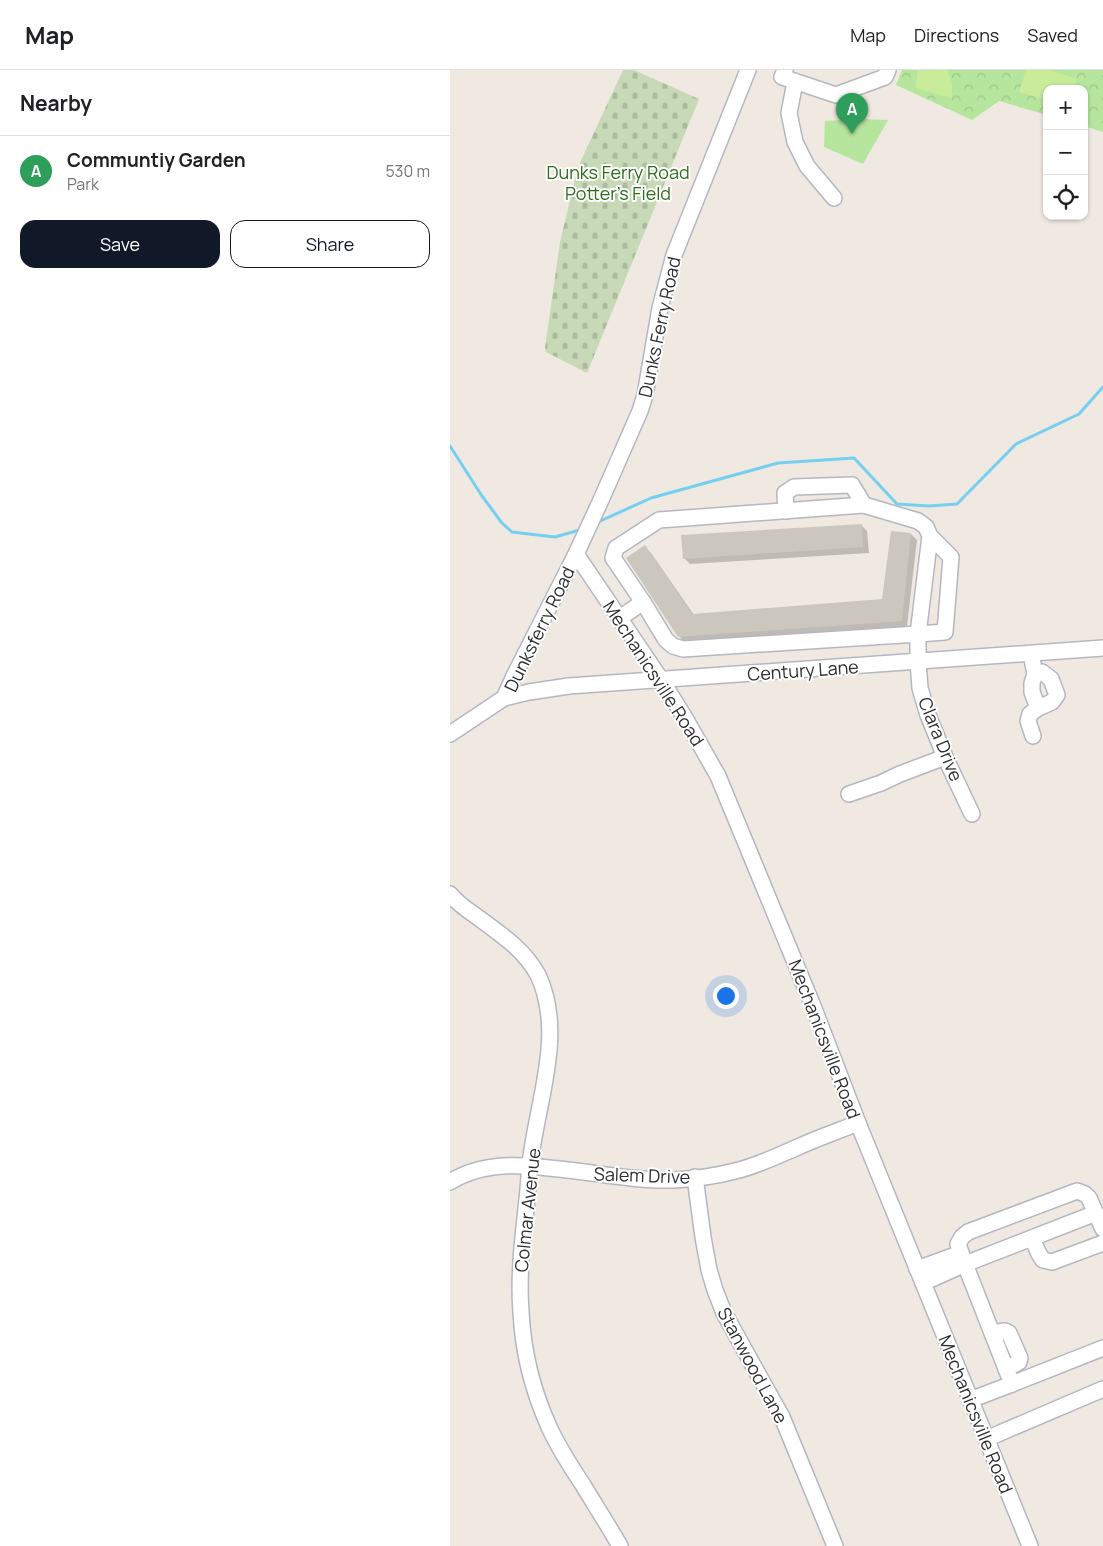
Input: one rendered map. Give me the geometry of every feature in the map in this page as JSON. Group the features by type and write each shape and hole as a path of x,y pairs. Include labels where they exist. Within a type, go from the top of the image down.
{"street":[{"name":"Dunks Ferry Road","path":"601,500 646,395 660,308 674,255 748,70"},
{"path":"785,70 782,77 836,95 885,77 888,70"},
{"path":"796,82 789,113 795,142 807,166 834,198"},
{"path":"786,511 785,493 794,487 852,484 864,505"},
{"name":"Dunksferry Road","path":"450,734 504,698 601,500"},
{"path":"864,505 918,521 926,527 930,536 951,557 945,632 683,649 673,646 666,640 643,602 612,558 616,548 659,520 864,505"},
{"name":"Clara Drive","path":"930,536 918,634 920,688 928,715 945,757 972,814"},
{"name":"Mechanicsville Road","path":"579,547 620,618 662,680 718,776 799,971 858,1123 1030,1546"},
{"path":"620,618 643,602"},
{"name":"Century Lane","path":"504,698 528,692 569,686 1103,648"},
{"path":"1031,654 1035,674 1032,682 1032,692 1038,708"},
{"path":"1033,736 1028,721 1030,714 1052,702 1057,695 1051,679 1042,672 1035,674"},
{"path":"849,794 882,783 945,757"},
{"name":"Colmar Avenue","path":"450,894 461,905 506,938 519,950 535,970 547,999 549,1011 547,1073 530,1166 521,1247 521,1313 525,1351 541,1406 551,1430 620,1546"},
{"name":"Salem Drive","path":"450,1182 471,1173 500,1166 530,1166 675,1180 734,1172 858,1123"},
{"name":"Stanwood Lane","path":"695,1177 703,1237 715,1290 724,1313 782,1417 835,1546"},
{"path":"1012,1384 958,1244 962,1237 968,1232 1077,1191 1089,1198 1103,1229"},
{"path":"920,1276 963,1258 1032,1238 1096,1213"},
{"path":"1032,1238 1043,1260 1052,1262 1103,1243"},
{"path":"970,1400 1103,1348"},
{"path":"986,1439 1103,1389"}],"green space":[{"name":"Dunks Ferry Road Potter's Field","path":"623,70 634,70 699,99 587,373 546,352 545,348 560,242 578,167"},
{"path":"902,70 1103,70 1103,132 1088,127 1088,85 1043,85 1043,114 999,101 972,120 896,85"},
{"path":"918,70 947,70 952,84 952,98 915,88"},
{"path":"1026,70 1049,70 1077,79 1075,85 1043,85 1043,99 1019,92"},
{"path":"888,120 863,164 824,147 825,121"}],"building":[{"path":"862,524 863,547 683,559 681,535"},
{"path":"891,531 911,533 902,621 678,637 626,558 645,545 692,614 882,599"}],"waterway":[{"path":"596,523 651,498 778,463 854,458 897,504 929,506 957,504 1016,444 1079,414 1103,387"},
{"path":"450,446 482,496 502,523 512,532 555,537 583,529"}],"place":[{"name":"Communtiy Garden","path":"852,134"}]}
